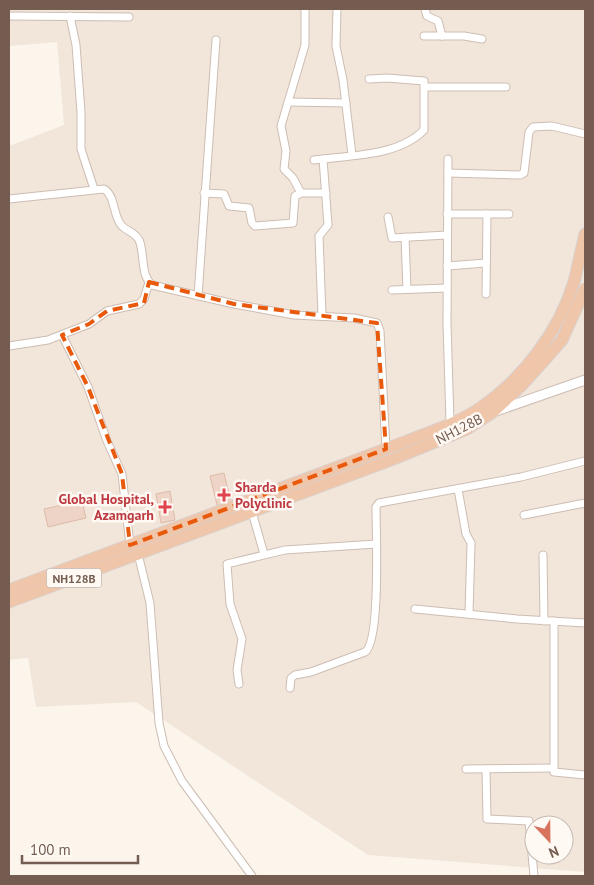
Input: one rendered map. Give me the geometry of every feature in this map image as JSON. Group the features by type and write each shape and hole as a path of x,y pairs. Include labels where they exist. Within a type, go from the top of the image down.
{"highway":[{"path":"9,590 386,449 450,423 480,408 512,382 539,350 554,328 573,283 585,234"},
{"name":"NH128B","path":"9,602 252,512 436,442 467,428 493,412 522,385 562,340 585,289"}],"street":[{"path":"301,194 283,166 286,151 281,126 305,45 305,9"},
{"path":"337,9 336,46 346,103 352,155"},
{"path":"425,9 427,16 438,21 442,36"},
{"path":"9,16 129,17"},
{"path":"70,16 76,45 81,112 81,149 94,189"},
{"path":"424,36 464,36 482,40"},
{"path":"198,296 216,40"},
{"path":"314,160 393,148 422,133 426,126 425,87 422,81 369,80"},
{"path":"425,87 506,87"},
{"path":"288,102 346,103"},
{"path":"448,173 520,175 524,173 529,132 533,127 552,126 585,134"},
{"path":"322,316 319,236 328,225 323,159"},
{"path":"448,159 447,288 450,423"},
{"path":"9,200 94,189 107,191 121,225 138,237 149,282 156,286 294,315 373,321 379,326 386,449"},
{"path":"204,194 224,194 229,206 248,208 252,223 255,226 293,223 295,196 326,193"},
{"path":"448,214 509,214"},
{"path":"486,294 487,214"},
{"path":"388,217 390,236 447,235"},
{"path":"405,237 406,289"},
{"path":"447,266 486,263"},
{"path":"9,346 40,342 62,335 90,324 107,311 139,304 144,299 145,288 149,282"},
{"path":"392,290 447,288"},
{"path":"62,335 88,387 107,441 122,474 130,545"},
{"path":"480,408 493,412 585,380"},
{"path":"290,688 290,678 295,675 311,672 368,650 375,616 376,507 379,503 522,477 585,461"},
{"path":"458,489 466,534 471,543 469,614"},
{"path":"524,515 585,502"},
{"path":"252,512 264,554"},
{"path":"239,684 237,666 242,639 230,604 226,566 230,562 284,550 376,544"},
{"path":"138,554 149,597 159,723 164,746 182,781 252,876"},
{"path":"542,555 544,621"},
{"path":"415,609 585,623"},
{"path":"554,621 554,768 556,774 585,774"},
{"path":"466,769 554,768"},
{"path":"486,769 487,820 529,821 534,876"}],"highlighted area":[{"path":"149,282 234,304 377,323 386,449 130,545 122,474 88,387 62,335 89,324 107,311 144,303"}],"shaded area":[{"path":"9,9 585,9 585,872 368,855 136,702 36,707 28,658 9,660 9,146 64,125 57,42 9,46"}],"building":[{"path":"224,473 232,506 218,509 210,476"},
{"path":"170,491 175,520 161,523 156,494"},
{"path":"82,501 86,518 48,527 44,509"}],"place":[{"name":"Sharda Polyclinic","path":"224,495"},
{"name":"Global Hospital, Azamgarh","path":"165,507"}]}
